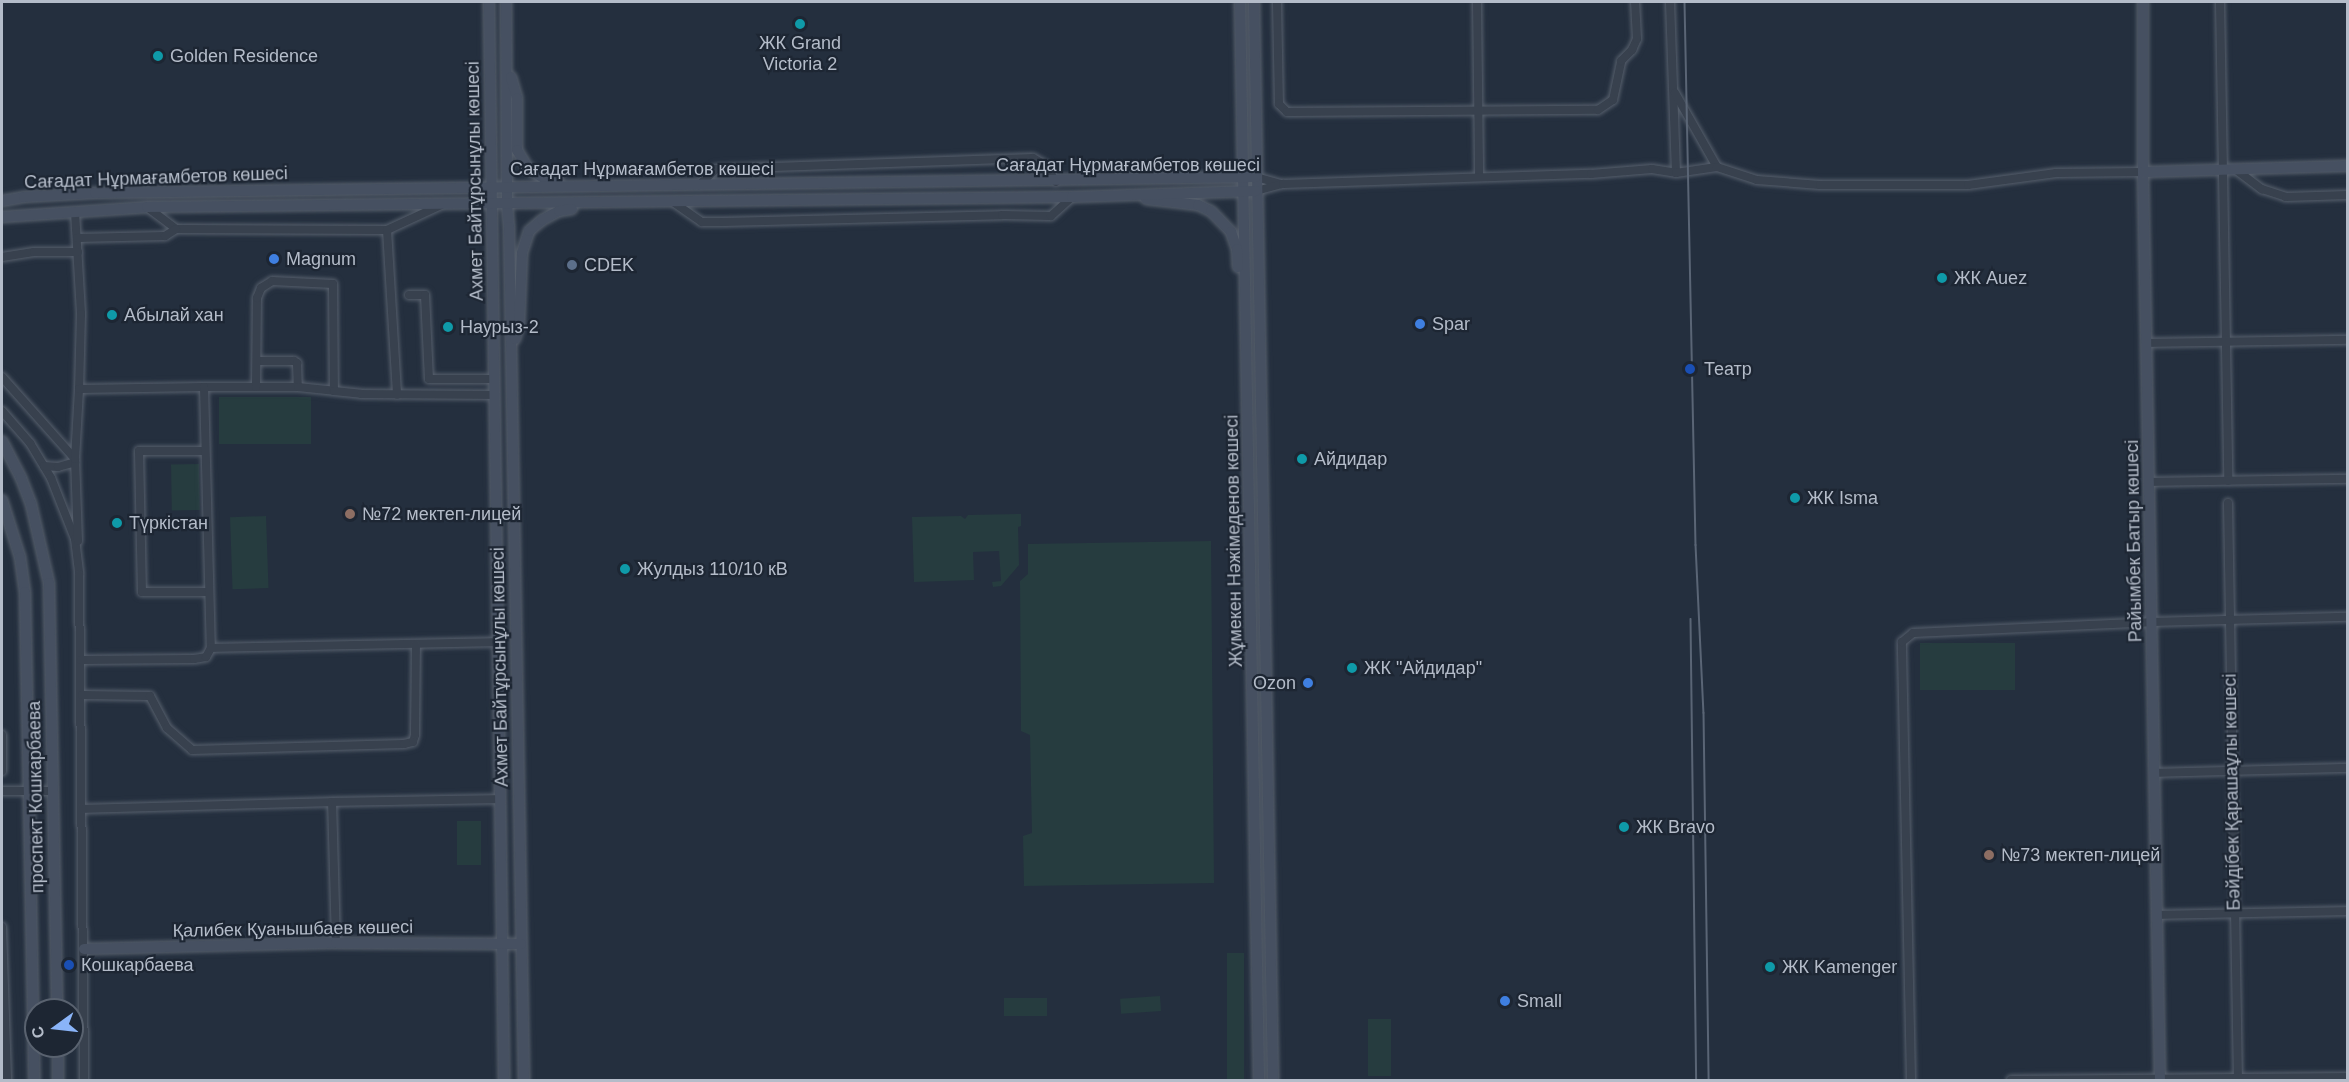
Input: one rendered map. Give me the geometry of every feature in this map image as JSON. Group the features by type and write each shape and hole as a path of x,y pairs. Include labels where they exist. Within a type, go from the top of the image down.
{"street":[{"name":"Ахмет Байтұрсынұлы көшесі","path":"489,2 504,1080"},
{"name":"Ахмет Байтұрсынұлы көшесі","path":"506,2 507,204 524,1080"},
{"name":"Жұмекен Нәжімеденов көшесі","path":"1240,2 1259,1080"},
{"name":"Жұмекен Нәжімеденов көшесі","path":"1254,2 1273,1080"},
{"path":"1277,2 1279,104 1282,110 1287,112 1598,110 1613,100 1621,61 1632,50 1637,39 1635,2"},
{"path":"1477,2 1479,177"},
{"path":"1670,2 1676,173"},
{"name":"Райымбек Батыр көшесі","path":"2143,2 2143,172 2160,1079"},
{"path":"2220,2 2229,169 2224,342 2228,481"},
{"path":"506,63 517,98 517,150 528,168 545,179 607,179 629,185"},
{"path":"1672,89 1717,167 1757,180 1831,185 1968,185 2056,173 2348,166"},
{"path":"699,186 716,169 1033,158 1045,165 1056,182"},
{"name":"Сағадат Нұрмағамбетов көшесі","path":"2,216 147,207 1072,197 1256,191 1282,184 1591,174 1632,170 1676,173 1717,167"},
{"path":"2229,169 2274,194 2286,197 2348,195"},
{"name":"Сағадат Нұрмағамбетов көшесі","path":"2,201 24,197 95,193 629,185 1056,182 1256,177 1282,184"},
{"path":"1097,196 1198,206 1211,211 1231,232 1237,249 1239,292 1246,323"},
{"path":"672,201 702,222 723,222 1002,215 1051,216 1072,197"},
{"path":"511,354 519,325 522,253 529,231 559,211 603,203"},
{"path":"77,238 165,236 176,229 387,230 444,204"},
{"path":"147,207 176,229"},
{"path":"75,212 81,314 75,461 82,695 84,1080"},
{"path":"387,230 397,395"},
{"path":"2,257 33,252 78,252"},
{"path":"256,387 257,298 261,288 272,281 333,285 334,391"},
{"path":"409,295 425,295 429,379 495,379"},
{"path":"2147,343 2348,340"},
{"path":"258,361 294,361 297,363 298,387"},
{"path":"2,377 75,461"},
{"path":"81,660 194,659 206,657 211,648 204,387"},
{"path":"79,388 298,387 397,395 495,395"},
{"path":"2,411 30,443 44,466 75,539 79,569"},
{"name":"проспект Кошкарбаева","path":"2,441 31,504 49,583 57,998"},
{"path":"205,451 139,451 142,592 209,592"},
{"path":"44,466 58,467 75,461"},
{"path":"2149,482 2348,479"},
{"path":"2,500 20,557 25,592 34,1080"},
{"name":"Бәйдібек Қарашаұлы көшесі","path":"2228,503 2238,1079"},
{"path":"1911,1080 1902,642 1913,633 2151,622 2348,617"},
{"path":"211,648 499,642"},
{"path":"82,695 150,696 167,728 192,750 404,744 412,742 415,735 416,644"},
{"path":"2,735 2,771"},
{"path":"2154,773 2348,768"},
{"path":"2,791 52,791"},
{"path":"83,809 501,799"},
{"path":"332,802 336,943"},
{"path":"2157,915 2348,911"},
{"path":"2,927 7,1080"},
{"name":"Қалибек Қуанышбаев көшесі","path":"84,949 336,943 521,944"},
{"path":"58,1058 58,1080"},
{"path":"2011,1080 2348,1077"}],"green space":[{"path":"219,397 311,397 311,444 219,444"},
{"path":"171,464 199,464 200,510 172,510"},
{"path":"1021,514 1021,526 1018,527 1019,565 1001,586 993,587 992,582 1001,581 999,551 973,552 974,580 914,582 912,517 961,516 965,519 968,515"},
{"path":"266,516 269,588 233,589 230,517"},
{"path":"1211,541 1214,883 1024,886 1023,836 1032,833 1030,735 1021,731 1020,581 1028,574 1028,544"},
{"path":"1920,643 2015,643 2015,690 1920,690"},
{"path":"457,821 481,821 481,865 457,865"},
{"path":"1227,953 1244,953 1244,1080 1227,1080"},
{"path":"1160,996 1161,1011 1121,1014 1120,999"},
{"path":"1004,998 1047,998 1047,1016 1004,1016"},
{"path":"1368,1019 1391,1019 1391,1076 1368,1076"}],"tram line":[{"path":"1685,2 1696,545 1704,713 1709,1080"},
{"path":"1691,619 1697,1080"}],"place":[{"name":"ЖК Grand Victoria 2","path":"800,24"},
{"name":"Golden Residence","path":"158,56"},
{"name":"Magnum","path":"274,259"},
{"name":"CDEK","path":"572,265"},
{"name":"ЖК Auez","path":"1942,278"},
{"name":"Абылай хан","path":"112,315"},
{"name":"Spar","path":"1420,324"},
{"name":"Наурыз-2","path":"448,327"},
{"name":"Театр","path":"1690,369"},
{"name":"Айдидар","path":"1302,459"},
{"name":"ЖК Isma","path":"1795,498"},
{"name":"№72 мектеп-лицей","path":"350,514"},
{"name":"Түркістан","path":"117,523"},
{"name":"Жулдыз 110/10 кВ","path":"625,569"},
{"name":"ЖК \"Айдидар\"","path":"1352,668"},
{"name":"Ozon","path":"1308,683"},
{"name":"ЖК Bravo","path":"1624,827"},
{"name":"№73 мектеп-лицей","path":"1989,855"},
{"name":"Кошкарбаева","path":"69,965"},
{"name":"ЖК Kamenger","path":"1770,967"},
{"name":"Small","path":"1505,1001"}]}
